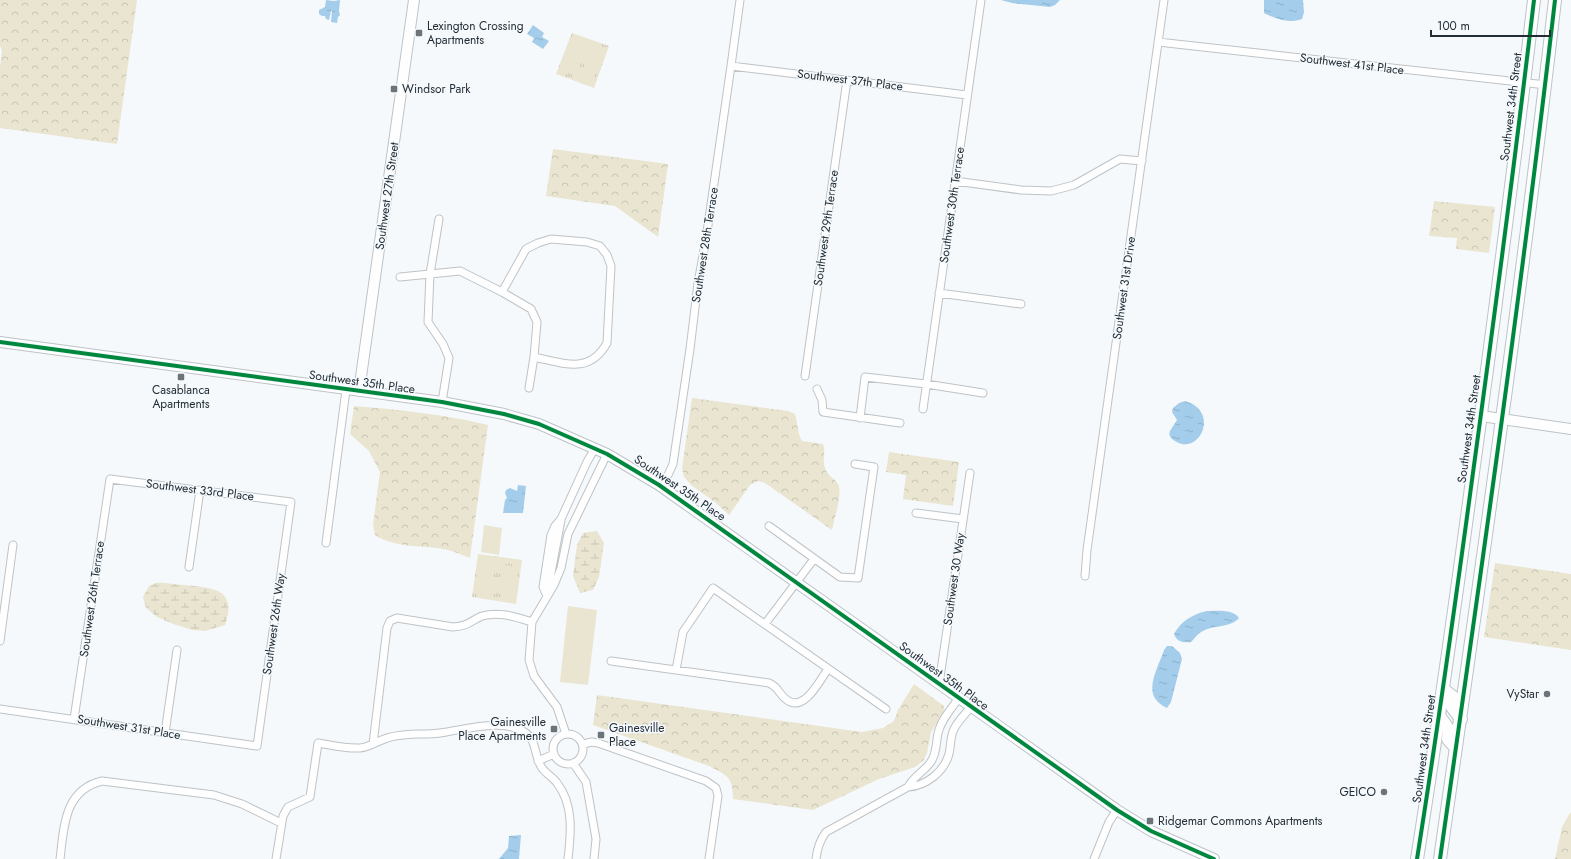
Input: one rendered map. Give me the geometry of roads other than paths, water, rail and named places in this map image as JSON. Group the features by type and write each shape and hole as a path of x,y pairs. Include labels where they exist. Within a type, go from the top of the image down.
{"main road":[{"name":"Southwest 34th Street","path":"1417,859 1440,717 1481,416 1534,0"},
{"path":"1440,859 1461,719 1502,419 1546,85 1555,0"},
{"path":"1443,689 1453,697 1452,707 1461,719"},
{"path":"1440,717 1449,730 1448,739 1456,748"}],"street":[{"name":"Southwest 27th Street","path":"359,391 414,0"},
{"name":"Southwest 28th Terrace","path":"659,485 668,475 673,464 698,283 710,216 732,66 740,0"},
{"name":"Southwest 30th Terrace","path":"923,409 981,0"},
{"name":"Southwest 31st Drive","path":"1084,576 1164,0"},
{"name":"Southwest 41st Place","path":"1158,42 1546,85"},
{"name":"Southwest 37th Place","path":"732,66 967,95"},
{"name":"Southwest 29th Terrace","path":"805,376 847,80"},
{"path":"955,181 1021,190 1051,191 1074,185 1120,159 1142,160"},
{"path":"439,219 430,274 428,322 443,344 449,358 442,402"},
{"path":"502,292 526,250 538,243 551,239 587,242 600,246 607,255 611,266 607,344 601,354 592,361 571,365 534,357"},
{"path":"400,277 460,271 502,292 531,309 537,322 534,357 529,388"},
{"path":"939,293 1021,304"},
{"name":"Southwest 35th Place","path":"0,342 442,402 504,414 539,424 607,454 659,485 1117,810 1199,856 1214,859"},
{"path":"860,418 865,377 926,384 983,394"},
{"path":"817,389 822,400 823,412 900,423"},
{"path":"326,543 346,390"},
{"path":"1481,416 1571,429"},
{"path":"546,596 561,519 595,448"},
{"path":"566,734 557,707 534,676 529,660 532,622 546,596 554,585 560,568 568,534 607,454"},
{"path":"769,526 840,577 858,578 874,467 856,464"},
{"name":"Southwest 30 Way","path":"939,684 970,473"},
{"name":"Southwest 33rd Place","path":"110,479 291,502"},
{"name":"Southwest 26th Terrace","path":"74,719 110,479"},
{"path":"189,567 200,490"},
{"name":"Southwest 26th Way","path":"257,746 291,502"},
{"path":"916,513 963,519"},
{"path":"546,596 543,587 551,535 555,526 561,519"},
{"path":"0,641 13,545"},
{"path":"555,549 564,551"},
{"path":"765,624 814,559"},
{"path":"676,670 683,632 714,588 886,709"},
{"path":"374,744 387,628 390,622 396,618 457,627 470,624 481,617 495,613 517,617 532,622"},
{"path":"165,733 177,650"},
{"path":"611,661 769,683 778,688 787,700 798,703 806,699 828,669"},
{"path":"908,787 912,779 931,762 934,756 941,725 959,698"},
{"path":"816,859 817,849 826,832 908,787 915,787 927,781 942,769 948,755 953,733 960,720 971,707"},
{"name":"Southwest 31st Place","path":"0,709 257,746"},
{"path":"276,859 283,816 288,807 310,797 318,743 362,748 392,736 442,733 490,725 500,725 525,732 532,739 538,761 542,769 557,783 570,811 571,838 568,859"},
{"path":"941,725 953,733"},
{"path":"561,735 576,735 583,744 581,756 573,763 566,764 561,762 554,754 554,743 561,735"},
{"path":"583,744 592,742 706,782 716,788 718,796 709,859"},
{"path":"538,761 554,754"},
{"path":"573,763 586,782 596,839 594,859"},
{"path":"60,859 64,828 71,803 91,783 102,780 214,795 242,804 281,823"},
{"path":"1094,859 1109,822 1117,810"}],"water":[{"path":"326,0 340,0 340,15 337,23 331,22 332,11 329,20 326,19 325,16 319,14 319,10 325,7"},
{"path":"1001,0 1060,0 1055,5 1050,7 1012,3"},
{"path":"1264,0 1303,0 1304,12 1302,19 1287,21 1264,13"},
{"path":"533,25 544,33 542,37 549,41 543,49 532,42 534,38 527,34"},
{"path":"1185,401 1196,406 1202,414 1204,422 1202,431 1198,438 1192,443 1184,444 1170,437 1169,432 1177,420 1172,412 1173,408 1179,403"},
{"path":"518,485 526,486 523,513 503,513 505,500 507,498 505,493 506,490 510,488 517,491"},
{"path":"1207,611 1229,612 1233,613 1239,618 1226,625 1207,629 1201,632 1191,642 1183,642 1177,639 1174,634 1180,625 1192,616"},
{"path":"1167,646 1172,646 1180,653 1182,659 1171,702 1167,708 1159,703 1154,697 1152,690 1155,674"},
{"path":"521,835 519,859 499,859 508,848 509,836"}],"place":[{"name":"Lexington Crossing Apartments","path":"419,33"},
{"name":"Windsor Park","path":"394,89"},
{"name":"Casablanca Apartments","path":"181,377"},
{"name":"VyStar","path":"1547,694"},
{"name":"Gainesville Place Apartments","path":"554,729"},
{"name":"Gainesville Place","path":"601,735"},
{"name":"GEICO","path":"1384,792"},
{"name":"Ridgemar Commons Apartments","path":"1150,821"}]}
